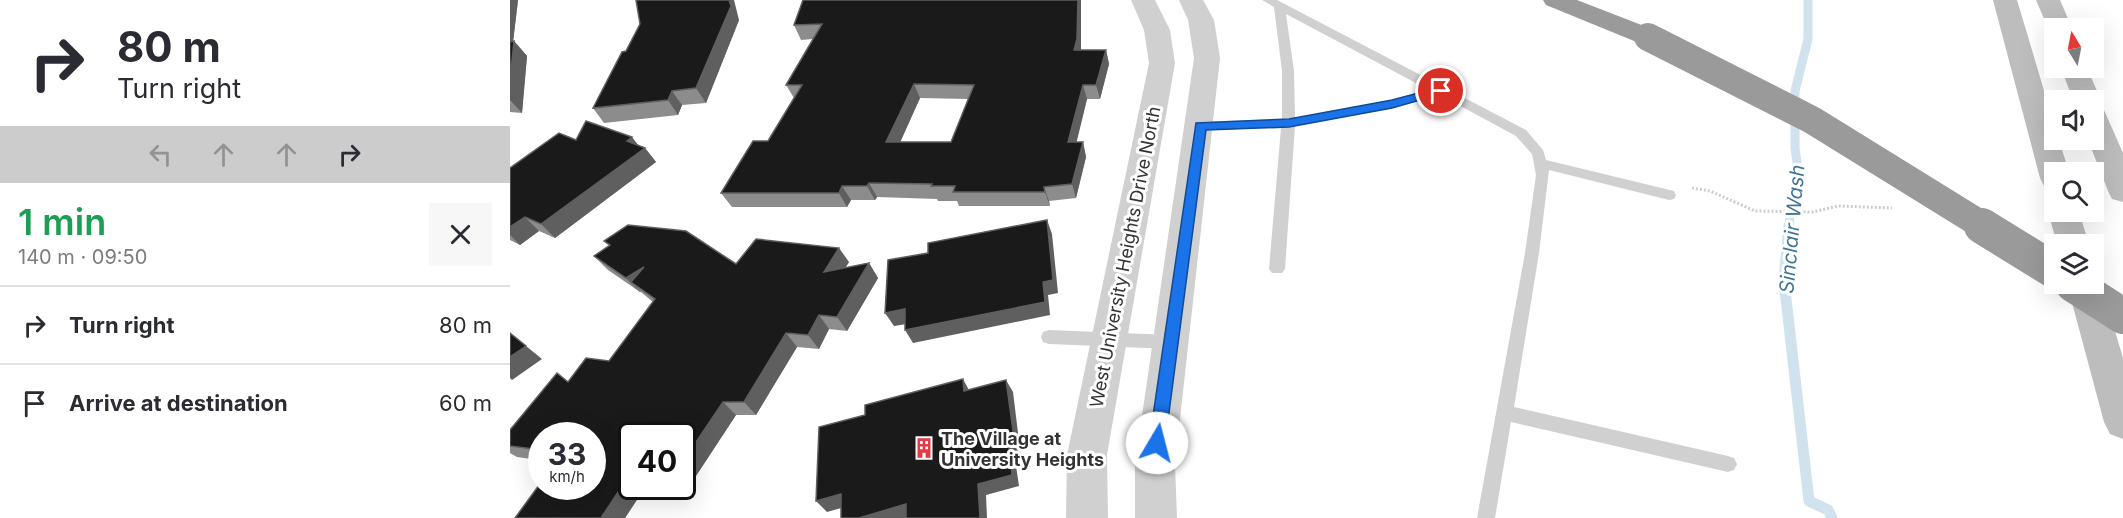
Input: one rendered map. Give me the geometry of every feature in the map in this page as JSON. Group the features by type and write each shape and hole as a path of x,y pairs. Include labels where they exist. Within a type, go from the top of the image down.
{"highway":[{"path":"1555,0 1648,37 1812,120 2044,265"},
{"path":"2089,294 2123,316"}],"main road":[{"path":"2005,0 2050,162"},
{"path":"2048,0 2055,18"},
{"path":"2104,143 2123,191"},
{"path":"2087,294 2123,422"}],"street":[{"name":"West University Heights Drive North","path":"1087,518 1087,454 1162,63 1161,42 1156,23 1143,0"},
{"path":"1156,518 1155,464 1207,58 1201,20 1191,0"}],"lane":[{"path":"1274,3 1521,133 1538,153 1543,176 1532,253 1485,518"},
{"path":"1274,3 1284,27 1289,123 1277,269"},
{"path":"1200,126 1289,123 1382,106 1441,91"},
{"path":"1542,164 1669,195"},
{"path":"1049,337 1171,342"},
{"path":"1505,413 1728,464"}],"path":[{"path":"1669,195 1685,187 1710,191 1755,211 1813,212 1838,206 1895,208"}],"building":[{"path":"636,0 729,0 731,6 696,88 672,91 668,100 593,108 622,52 626,51 640,24"},
{"path":"803,0 1078,0 1077,39 1074,50 1106,50 1096,85 1083,85 1068,142 1083,142 1072,184 1044,187 1045,192 953,192 955,186 869,183 867,186 842,186 839,193 721,193 753,141 768,141 802,85 786,85 822,24 794,25","holes":["914,84 974,85 951,142 886,142"]},
{"path":"514,41 510,81 510,42"},
{"path":"586,121 632,137 627,141 645,148 541,224 525,217 510,227 510,168 559,133 576,140"},
{"path":"1047,220 1053,280 1043,282 1045,302 905,330 905,309 885,313 888,260 928,253 928,243"},
{"path":"628,225 686,231 736,264 756,239 839,248 824,272 869,263 837,317 819,315 808,335 786,333 744,402 723,402 696,442 696,422 618,422 618,492 601,518 515,518 528,500 606,500 606,422 528,422 528,448 510,446 510,430 557,373 568,382 586,358 609,361 655,299 631,282 644,267 626,278 594,256 610,245 604,241"},
{"path":"510,333 526,346 510,357"},
{"name":"The Village at University Heights","path":"963,379 964,391 1006,380 1015,445 1009,448 1012,475 978,484 980,518 906,518 906,504 859,518 841,518 841,494 816,501 819,427 865,415 865,405"}],"waterway":[{"name":"Sinclair Wash","path":"1789,227 1790,214 1800,185 1795,148 1795,91 1808,39 1808,0"},
{"name":"Sinclair Wash","path":"1789,226 1784,281 1809,501 1828,510 1832,518"}],"place":[{"name":"The Village at University Heights","path":"924,448"}],"route":[{"path":"1157,443 1200,126 1289,123 1392,104 1441,91"}]}
